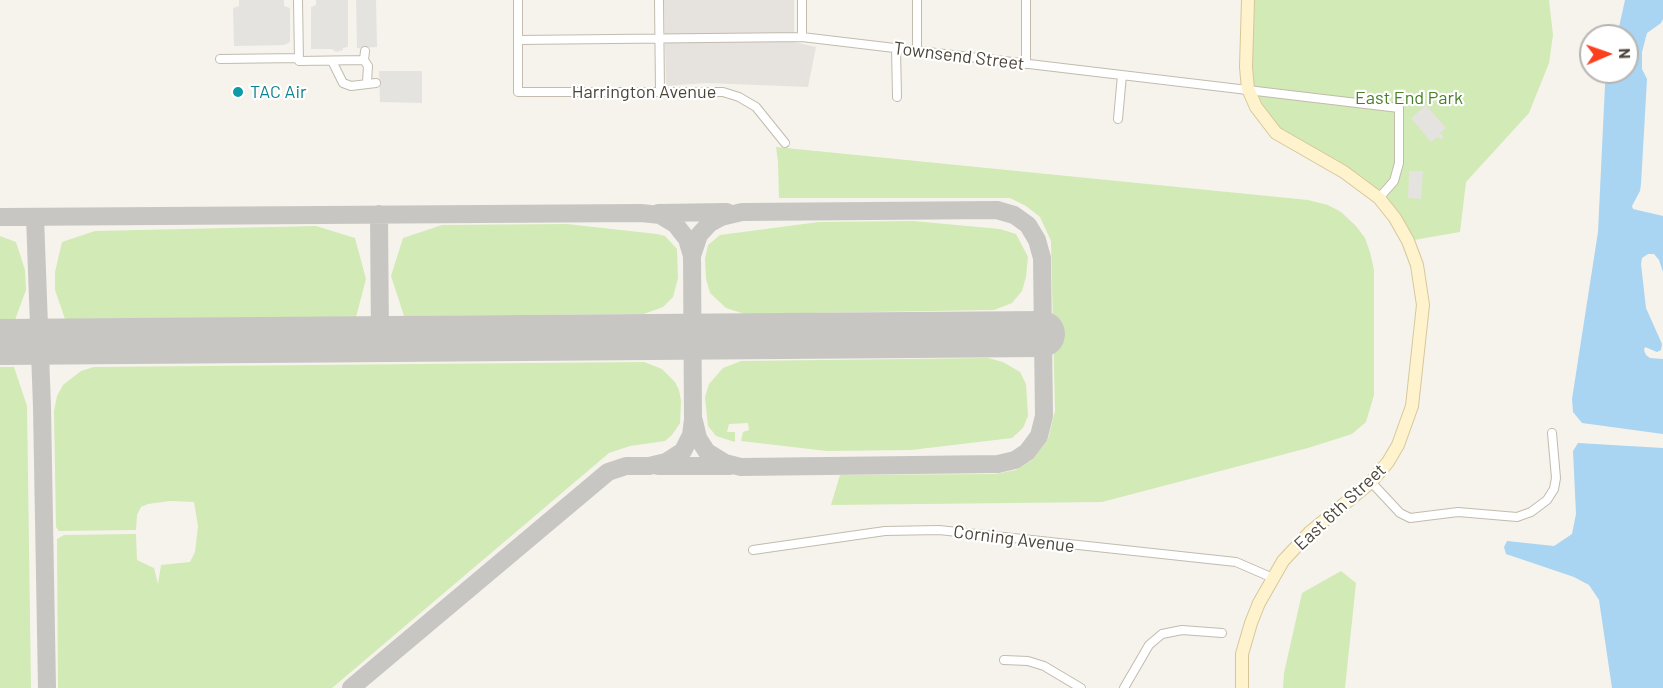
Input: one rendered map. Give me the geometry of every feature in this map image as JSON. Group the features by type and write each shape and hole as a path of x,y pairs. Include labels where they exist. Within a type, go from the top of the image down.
{"main road":[{"name":"East 6th Street","path":"1242,688 1242,654 1251,622 1273,578 1298,545 1371,482 1388,462 1407,425 1415,387 1423,305 1417,265 1408,241 1395,218 1379,198 1344,172 1276,133 1256,107 1248,89 1246,67 1248,0"}],"street":[{"path":"298,0 299,58"},
{"path":"518,0 518,40"},
{"path":"659,0 660,91"},
{"path":"802,0 802,37"},
{"path":"917,0 917,51"},
{"path":"1026,0 1026,63"},
{"name":"Townsend Street","path":"518,40 802,37 1399,108 1399,163 1395,180 1379,198"},
{"name":"Harrington Avenue","path":"518,40 518,92 723,92 739,97 764,114 785,143"},
{"path":"896,48 897,97"},
{"path":"220,58 299,58 299,61 365,56 372,82 351,86 343,83 336,60"},
{"path":"1118,119 1122,75"},
{"path":"1371,482 1400,513 1410,518 1458,512 1517,517 1531,512 1547,500 1554,489 1556,478 1552,433"},
{"name":"Corning Avenue","path":"753,550 885,531 939,530 1236,562 1273,578"},
{"path":"1124,688 1149,645 1162,634 1182,630 1222,633"},
{"path":"1004,660 1028,661 1044,666 1081,688"}],"shaded area":[{"path":"239,0 284,0 284,6 290,8 290,42 284,45 234,46 233,8 239,6"},
{"path":"316,0 348,0 348,47 336,52 332,49 311,49 311,7 316,5"},
{"path":"356,0 376,0 377,47 357,48"},
{"path":"664,0 794,0 794,42 816,47 808,87 706,83 666,86"},
{"path":"379,71 422,71 422,103 380,102"},
{"path":"1426,105 1446,128 1440,133 1444,137 1441,140 1437,137 1431,142 1411,118"},
{"path":"1409,171 1423,171 1421,199 1408,198"}],"green space":[{"name":"East End Park","path":"1250,0 1549,0 1553,35 1549,63 1529,113 1466,182 1460,232 1408,241 1379,198 1276,133 1248,89"},
{"path":"776,147 1308,200 1328,205 1341,212 1365,238 1374,270 1374,395 1366,422 1352,434 1308,448 1102,502 831,505 840,475 995,474 1016,470 1032,460 1048,439 1055,411 1051,241 1040,217 1026,206 1010,198 779,198"},
{"path":"913,221 1000,229 1016,234 1028,257 1022,291 1012,303 994,310 745,314 726,308 710,293 706,279 705,259 708,245 720,235 819,222"},
{"path":"567,224 665,236 677,249 678,278 673,297 663,307 644,314 404,316 391,276 403,238 442,225"},
{"path":"316,226 355,238 366,279 356,317 65,319 55,290 55,272 62,242 95,231"},
{"path":"0,236 16,242 25,270 26,290 15,320 0,320"},
{"path":"988,358 1003,362 1020,372 1026,384 1028,416 1023,428 1012,438 911,450 827,451 741,441 743,432 749,430 748,423 729,424 727,432 735,432 735,442 716,436 708,426 705,397 709,384 723,368 741,361"},
{"path":"644,362 662,369 675,382 679,390 680,423 672,435 665,441 630,446 609,453 332,688 58,688 57,539 64,535 136,534 137,560 154,568 158,584 161,565 190,562 195,552 198,526 194,502 170,501 141,507 137,515 136,530 59,531 56,527 54,411 57,396 63,385 81,371 94,367"},
{"path":"0,367 14,367 27,406 31,688 0,688"},
{"path":"1341,571 1356,583 1345,688 1283,688 1284,673 1302,593"}],"water":[{"path":"1625,0 1663,0 1663,19 1647,33 1642,52 1642,69 1647,79 1641,184 1632,206 1633,209 1663,216 1663,272 1654,254 1648,254 1642,258 1641,264 1646,308 1662,344 1661,350 1657,352 1645,347 1644,350 1650,358 1663,359 1663,434 1582,423 1573,412 1572,399 1598,232 1605,85 1639,84 1639,24 1620,24"},
{"path":"1578,443 1663,448 1663,688 1612,688 1599,600 1589,585 1574,577 1506,554 1504,547 1507,541 1554,546 1572,534 1576,514 1573,451"}],"taxiway":[{"path":"692,256 699,235 710,223 721,217 742,212 997,210 1014,215 1028,225 1037,240 1042,258 1044,416 1039,436 1027,452 1015,460 998,464 741,467 725,463 707,452 698,438 694,421"},
{"path":"658,213 727,212"},
{"path":"0,217 641,213 660,215 675,224 687,239 692,256 693,420 691,435 683,451 666,462 649,466 626,466 608,472 351,688"},
{"path":"379,214 380,340"},
{"path":"35,217 42,407 47,688"},
{"path":"658,466 730,466"}],"runway":[{"path":"0,342 1042,334"}],"place":[{"name":"TAC Air","path":"238,92"}]}
